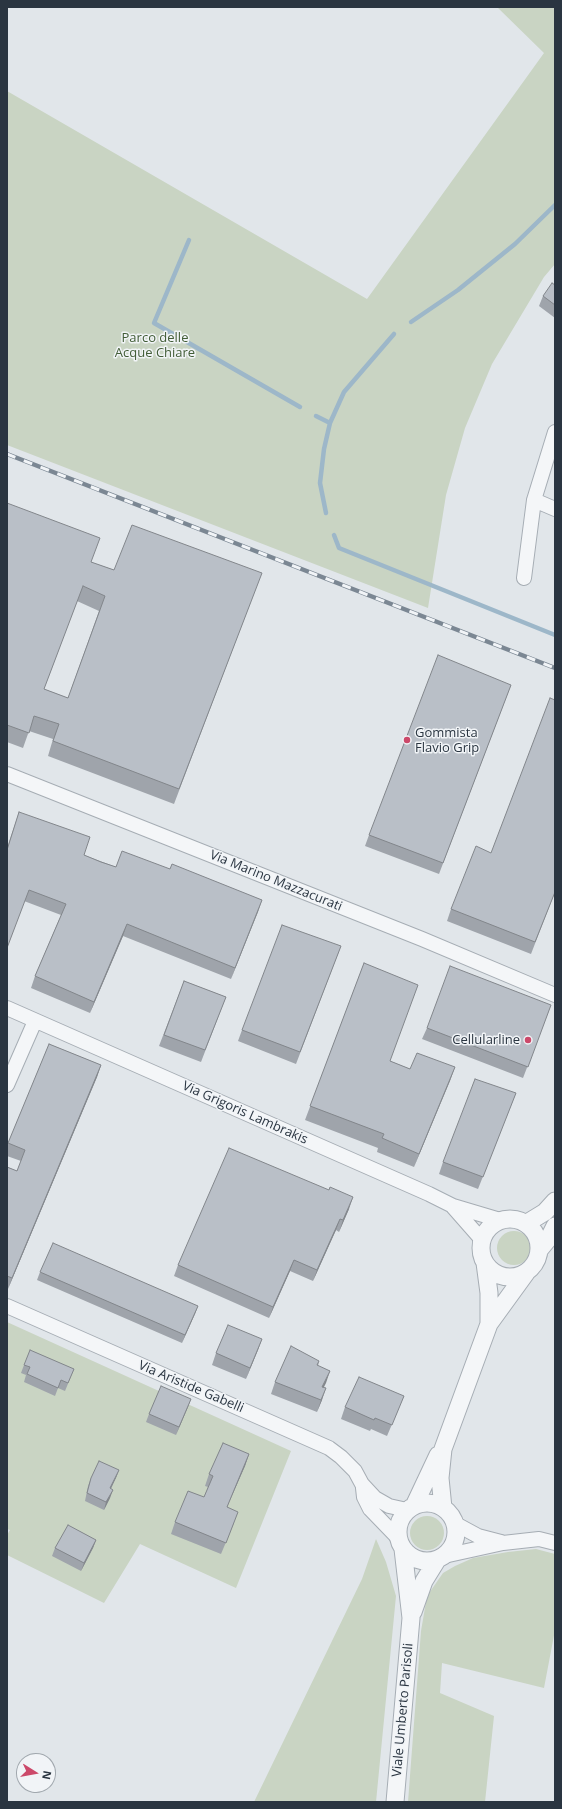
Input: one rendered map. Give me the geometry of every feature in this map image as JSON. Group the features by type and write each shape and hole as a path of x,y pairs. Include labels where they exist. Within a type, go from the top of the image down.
{"street":[{"path":"524,578 534,500 555,432"},
{"path":"534,500 555,509"},
{"name":"Via Marino Mazzacurati","path":"7,774 552,992"},
{"name":"Via Grigoris Lambrakis","path":"7,1008 429,1194 453,1206 500,1220"},
{"path":"7,1085 36,1021"},
{"path":"527,1223 546,1212 555,1201"},
{"name":"Via Grigoris Lambrakis","path":"453,1206 482,1240"},
{"path":"482,1240 492,1225 500,1220 518,1220 527,1223 536,1235 540,1249"},
{"name":"Viale Umberto Parisoli","path":"395,1802 411,1618 398,1528 401,1518 410,1508 434,1461 443,1448 489,1324 526,1273 536,1263 540,1249 549,1238 555,1226"},
{"name":"Viale Umberto Parisoli","path":"482,1240 482,1255 485,1263 489,1292 489,1324"},
{"path":"485,1263 490,1270 498,1275 508,1278 517,1277 526,1273"},
{"name":"Via Aristide Gabelli","path":"7,1306 329,1448 341,1457 355,1471 362,1484 364,1497 370,1509 400,1544"},
{"name":"Viale Umberto Parisoli","path":"443,1448 440,1478 443,1508"},
{"name":"Via Aristide Gabelli","path":"362,1484 382,1502 410,1508"},
{"path":"410,1508 429,1503 443,1508 448,1512 454,1523 478,1536 503,1543"},
{"name":"Viale Umberto Parisoli","path":"411,1618 424,1581 441,1558 451,1549 455,1541 454,1523"},
{"path":"400,1544 409,1556 428,1562 503,1543 539,1539 555,1543"}],"green space":[{"name":"Parco delle Acque Chiare","path":"497,7 555,7 555,264 544,277 492,364 465,428 446,495 428,608 7,445 7,91 367,299 544,53"},
{"path":"511,1231 517,1231 526,1236 530,1242 530,1254 526,1260 517,1265 511,1265 502,1260 497,1251 497,1245 502,1236"},
{"path":"7,1322 291,1451 236,1588 140,1544 104,1603 7,1555 7,1535 10,1530 7,1529"},
{"path":"424,1516 430,1516 439,1521 443,1527 443,1539 439,1545 430,1550 424,1550 415,1545 410,1536 410,1530 415,1521"},
{"path":"376,1539 386,1562 396,1596 376,1802 254,1802 362,1579"},
{"path":"536,1549 555,1554 555,1630 544,1688 442,1663 440,1693 494,1716 485,1802 408,1802 421,1631 427,1596 443,1573 473,1558"}],"building":[{"path":"552,283 555,285 555,305 543,296"},
{"path":"7,503 100,538 91,562 114,570 132,525 262,573 179,789 53,741 59,724 34,716 29,733 7,725","holes":["83,586 105,596 68,698 44,689"]},
{"path":"438,655 511,685 443,863 369,835"},
{"path":"550,698 555,700 555,892 535,942 451,909 476,846 491,853"},
{"path":"19,812 90,837 84,855 101,862 116,867 122,851 170,869 172,864 262,900 235,968 127,924 94,1002 35,976 66,904 29,890 7,948 7,850"},
{"path":"282,925 341,946 300,1052 242,1030"},
{"path":"364,963 418,985 390,1061 410,1069 417,1053 455,1067 419,1154 382,1138 384,1134 310,1106"},
{"path":"450,966 551,1005 528,1067 427,1028"},
{"path":"184,981 226,997 205,1050 164,1035"},
{"path":"49,1044 101,1065 12,1278 7,1276 7,1167 17,1171 25,1150 8,1143"},
{"path":"475,1079 516,1093 483,1177 443,1162"},
{"path":"229,1148 329,1190 330,1187 353,1197 343,1220 340,1219 317,1270 294,1260 273,1307 178,1265"},
{"path":"53,1243 198,1306 185,1335 40,1272"},
{"path":"228,1325 262,1339 250,1368 216,1353"},
{"path":"291,1346 319,1361 317,1365 330,1371 322,1387 326,1388 321,1400 275,1382"},
{"path":"30,1350 74,1369 68,1383 61,1380 58,1388 27,1374 30,1367 24,1365"},
{"path":"359,1377 404,1396 392,1425 375,1418 374,1420 345,1407"},
{"path":"161,1386 191,1399 179,1427 149,1414"},
{"path":"223,1443 249,1454 227,1507 238,1512 226,1543 175,1522 188,1491 204,1497 213,1476 209,1474"},
{"path":"99,1461 119,1470 110,1488 113,1490 106,1502 87,1493 91,1478"},
{"path":"68,1525 96,1540 84,1563 55,1548"}],"waterway":[{"path":"411,322 458,290 515,244 555,205"},
{"path":"189,240 154,323 300,407"},
{"path":"330,423 344,392 394,334"},
{"path":"316,416 330,423 324,449 320,483 326,513"},
{"path":"334,535 339,548 555,635"}],"railway":[{"path":"7,454 555,668"}],"place":[{"name":"Gommista Flavio Grip","path":"407,740"},
{"name":"Cellularline","path":"528,1040"}]}
